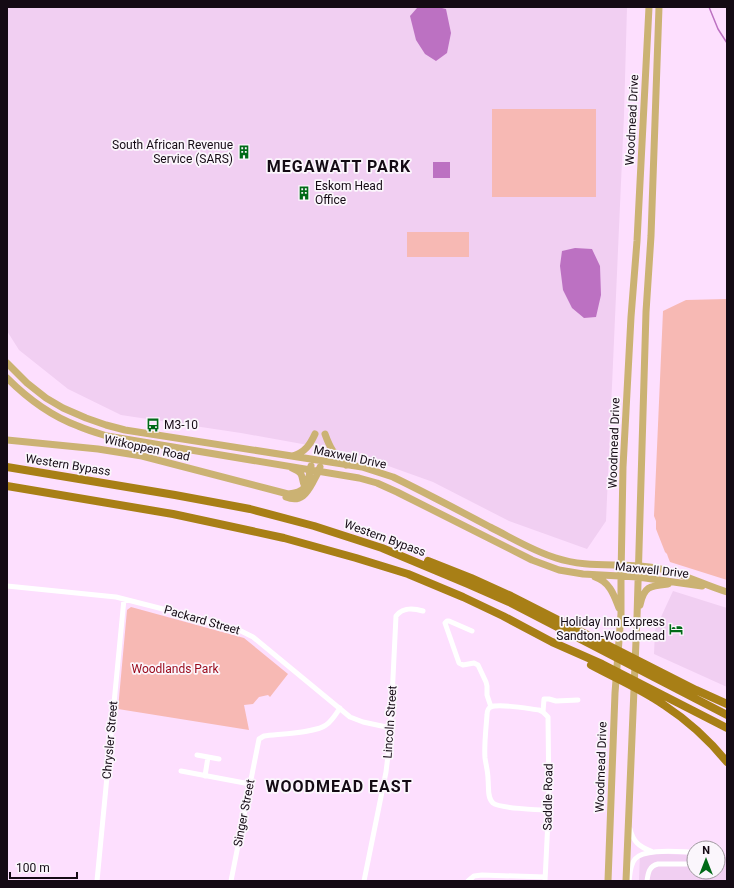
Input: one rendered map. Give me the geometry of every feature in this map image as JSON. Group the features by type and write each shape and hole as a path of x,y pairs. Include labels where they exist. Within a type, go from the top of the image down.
{"highway":[{"name":"Western Bypass","path":"7,467 250,509 314,526 382,548 509,602 606,648 654,673 727,715"},
{"path":"7,486 173,514 284,538 408,574 463,597 503,616 652,694 727,728"},
{"path":"654,673 727,704"},
{"path":"652,694 692,726 727,762"}],"main road":[{"name":"Woodmead Drive","path":"608,881 615,693 621,614 623,467 631,317 637,241 649,7"},
{"name":"Woodmead Drive","path":"628,881 628,823 659,7"},
{"name":"Maxwell Drive","path":"7,363 27,383 46,398 63,408 86,418 125,430 366,468 393,477 554,558 583,564 638,566 662,570 688,578 712,588"},
{"name":"Maxwell Drive","path":"7,378 27,396 57,416 77,426 107,436 359,478 377,483 415,500 532,560 559,570 583,574 638,577 712,588 727,592"},
{"path":"291,456 298,454 307,448 315,434"},
{"path":"325,434 334,455 346,465"},
{"path":"173,448 175,437"},
{"name":"Witkoppen Road","path":"7,440 98,449 142,456 286,494 293,494 302,491 305,487"},
{"path":"305,487 312,460"},
{"name":"Witkoppen Road","path":"279,492 289,498 302,497 310,489 322,461"},
{"path":"288,466 300,472 305,487"},
{"path":"583,574 598,578 608,585 613,593 621,614"},
{"path":"637,617 642,596 647,589 654,585 676,583"}],"street":[{"name":"Packard Street","path":"7,586 116,597 246,633 253,637 347,715 355,720 391,728"},
{"name":"Chrysler Street","path":"97,881 124,599"},
{"name":"Lincoln Street","path":"364,881 386,772 391,728 396,616 408,608 423,611"},
{"path":"472,631 449,621 445,623 459,663 463,665 474,663 478,665 486,682 487,695 491,707"},
{"path":"544,713 544,699 556,701 578,700"},
{"path":"544,713 539,710 499,706 488,709 485,757 489,795 493,803 498,806 548,810"},
{"name":"Singer Street","path":"231,881 259,739 264,736 325,727 340,708"},
{"name":"Saddle Road","path":"544,713 548,717 548,810 545,879"},
{"path":"197,755 219,759"},
{"path":"205,776 208,757"},
{"path":"181,771 250,784"},
{"path":"628,823 630,832 634,839 643,849 652,851 686,852"},
{"path":"628,881 634,860 638,856 652,851"},
{"path":"647,881 650,869 654,865 686,864"},
{"path":"468,881 474,876 482,875 545,879"}],"shaded area":[{"path":"7,7 627,7 624,115 606,521 587,549 509,521 433,482 352,453 241,433 121,415 68,389 19,350 7,331"},
{"path":"438,7 446,9 451,33 447,53 436,61 425,54 416,40 410,16 417,8"},
{"path":"433,162 450,162 450,178 433,178"},
{"path":"575,248 592,249 600,266 601,295 596,317 584,318 572,308 563,290 560,266 562,251"},
{"path":"673,591 727,608 727,687 654,654 655,630"},
{"path":"640,853 686,855 686,880 726,880 727,858 727,881 639,881"}],"green space":[{"path":"492,109 596,109 596,197 492,197"},
{"path":"407,232 469,232 469,257 407,257"},
{"path":"727,299 727,580 670,562 656,529 656,521 654,516 663,311 686,300"},
{"name":"Woodlands Park","path":"131,607 244,638 288,674 270,697 268,695 259,697 253,704 244,705 249,730 118,709 127,610"}],"waterway":[{"path":"709,7 718,29 727,43"}],"place":[{"name":"South African Revenue Service (SARS)","path":"244,152"},
{"name":"Eskom Head Office","path":"304,193"},
{"name":"M3-10","path":"153,425"},
{"name":"Holiday Inn Express Sandton-Woodmead","path":"676,629"}],"district":[{"name":"MEGAWATT PARK","path":"339,166"},
{"name":"WOODMEAD EAST","path":"339,786"}]}
